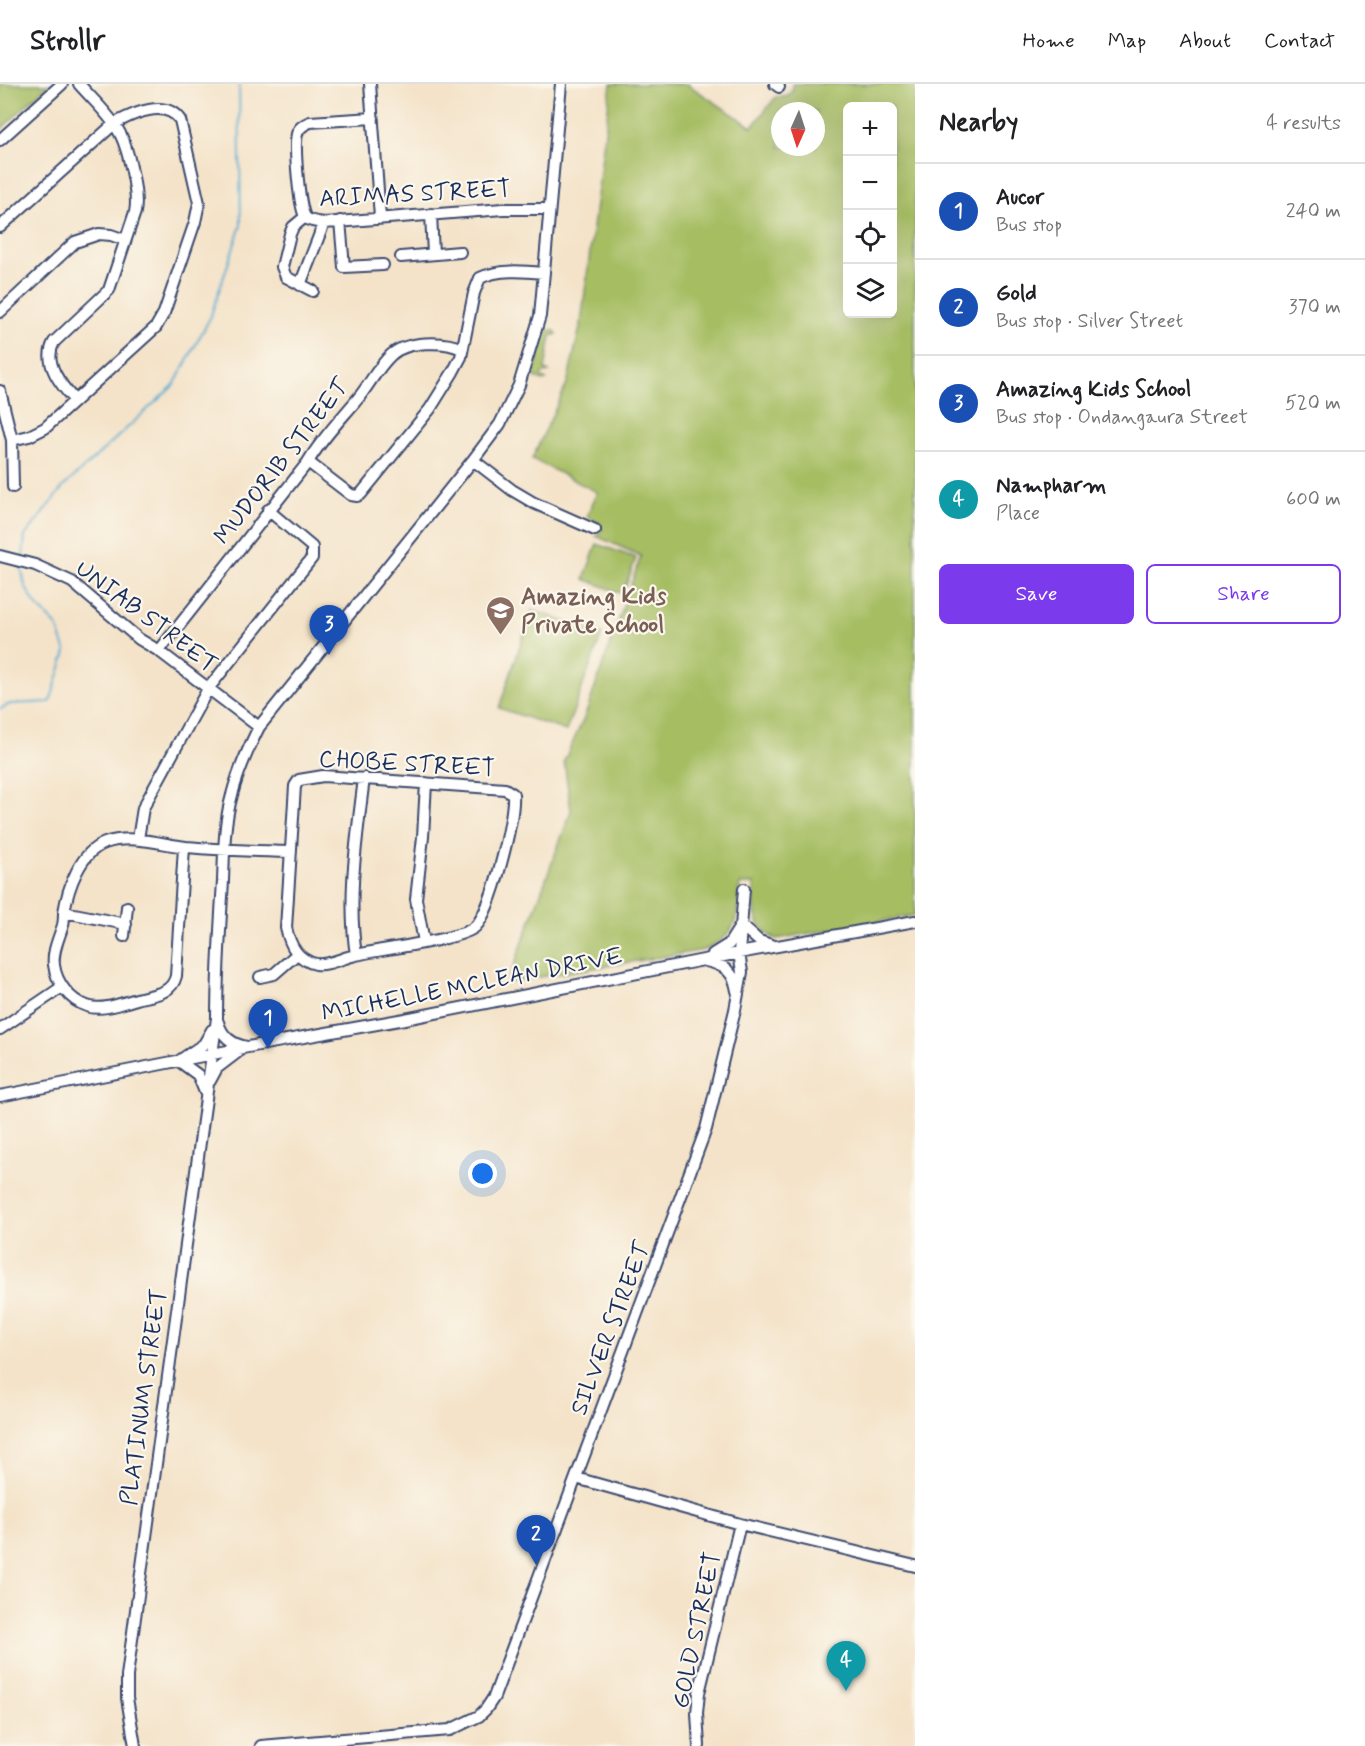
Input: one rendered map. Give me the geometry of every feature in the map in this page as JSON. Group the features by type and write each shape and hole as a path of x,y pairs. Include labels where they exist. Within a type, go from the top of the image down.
{"street":[{"path":"0,140 62,84"},
{"path":"75,401 55,374 51,348 54,342 109,290 135,212 137,196 124,145 114,124 79,84"},
{"path":"370,84 380,217"},
{"name":"PLATINUM STREET","path":"135,1746 127,1698 127,1676 217,1018 224,850 232,794 245,755 260,727 500,424 522,377 540,316 561,84"},
{"path":"0,227 114,124 152,109 164,109 176,114 180,120 198,196 198,210 159,323 45,428 29,436 12,440"},
{"name":"ARIMAS STREET","path":"373,118 310,122 302,126 297,133 296,150 302,212 305,217 314,222 324,223 503,209 549,209"},
{"path":"431,214 434,254"},
{"path":"305,217 292,230 282,267 286,277 313,291"},
{"path":"340,221 344,267 383,265"},
{"path":"300,285 324,223"},
{"path":"0,312 75,242 99,234 125,240"},
{"path":"401,257 460,252"},
{"path":"308,462 351,495 361,494 430,408 453,372 461,357 474,293 480,278 489,273 501,272 543,273"},
{"name":"MUDORIB STREET","path":"159,651 391,355 406,347 438,343 462,349"},
{"path":"0,391 12,440 14,487"},
{"path":"473,460 512,490 534,503 595,530"},
{"path":"138,839 143,807 207,690 312,558 312,548 268,510"},
{"name":"UNIAB STREET","path":"0,556 35,565 72,582 149,647 159,651 207,690 260,727"},
{"name":"CHOBE STREET","path":"323,776 364,778 505,789 513,794 512,815 500,866 481,919 476,927 466,933 320,964 313,963 292,949 286,928 295,786 299,780 323,776"},
{"path":"356,955 351,917 356,834 364,778"},
{"path":"424,942 416,899 426,783"},
{"path":"184,847 176,976 170,988 158,994 93,1008 80,1003 62,987 54,965 54,956 75,876 88,855 104,844 138,839 184,847 291,852"},
{"name":"SILVER STREET","path":"261,1746 450,1730 470,1722 486,1709 494,1697 706,1129 742,972 740,953 744,889"},
{"path":"124,936 127,907"},
{"path":"64,912 126,924"},
{"name":"MICHELLE MCLEAN DRIVE","path":"0,1096 915,921"},
{"path":"702,960 729,944 741,925 759,941 777,947"},
{"path":"260,977 274,974 297,954"},
{"path":"702,960 717,964 731,974 736,980 737,994"},
{"path":"0,1029 62,987"},
{"path":"217,1018 220,1028 230,1040 248,1047"},
{"path":"206,1092 198,1075 179,1061 204,1044 217,1018"},
{"path":"206,1092 217,1068 233,1054 248,1047"},
{"name":"GOLD STREET","path":"576,1478 740,1524 915,1566"},
{"name":"GOLD STREET","path":"699,1746 697,1713 699,1693 740,1524"}],"green space":[{"path":"0,84 49,84 0,130"},
{"path":"611,84 687,84 752,127 771,103 771,156 825,156 825,102 772,102 776,97 787,97 793,89 792,84 915,84 915,915 776,939 762,929 758,923 754,884 740,884 736,916 731,930 725,937 704,950 508,982 571,811 564,761 585,716 641,556 596,536 602,530 600,523 587,517 597,492 532,459 567,384 581,323"},
{"path":"549,330 557,334 551,336 545,369 549,372 543,373 541,377 546,380 542,381 536,378 534,372 545,333"},
{"path":"597,544 636,558 623,594 584,579"},
{"path":"532,610 602,634 566,731 499,708"}],"waterway":[{"path":"23,557 25,536 63,487 174,385 210,318 241,225 239,84"},
{"path":"0,709 10,704 50,702 66,652 57,626 36,605 25,586 21,566"}],"place":[{"name":"Amazing Kids Private School","path":"500,636"},
{"name":"Amazing Kids School","path":"329,655"},
{"name":"Aucor","path":"268,1049"},
{"name":"Gold","path":"536,1565"},
{"name":"Nampharm","path":"846,1691"}]}
